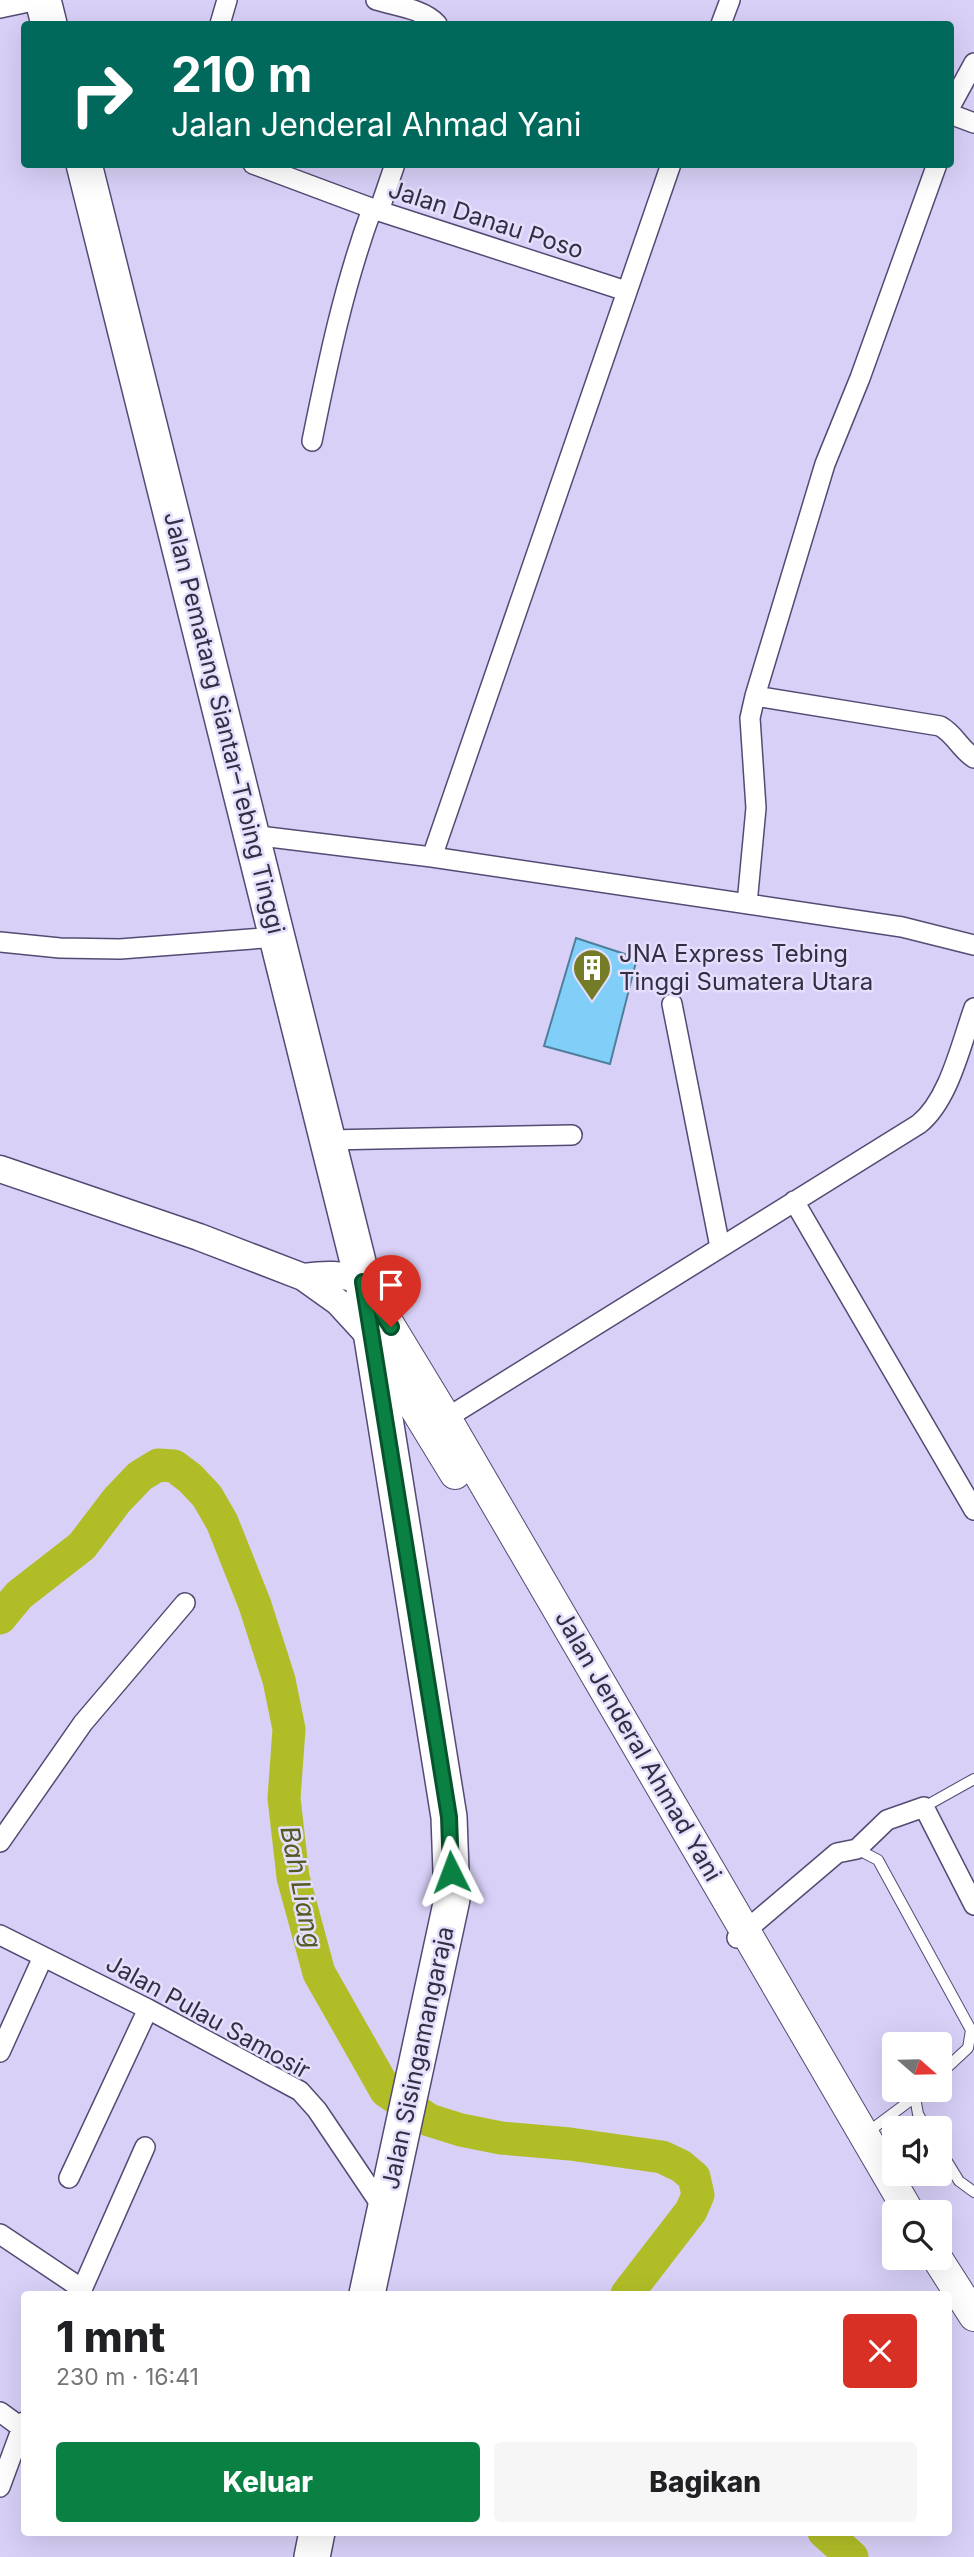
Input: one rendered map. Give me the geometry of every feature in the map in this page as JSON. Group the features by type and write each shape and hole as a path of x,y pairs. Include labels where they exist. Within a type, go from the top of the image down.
{"highway":[{"path":"43,0 48,21"},
{"name":"Jalan Pematang Siantar–Tebing Tinggi","path":"85,168 363,1282"},
{"name":"Jalan Sisingamangaraja","path":"363,1282 449,1817 452,1899 367,2291"},
{"path":"312,2557 316,2536"}],"main road":[{"name":"Jalan Jenderal Ahmad Yani","path":"363,1282 437,1424 740,1935 892,2200"},
{"name":"Jalan Jenderal Ahmad Yani","path":"372,1339 437,1424"},
{"name":"Jalan Jenderal Ahmad Yani","path":"859,2139 901,2200"},
{"path":"933,2270 946,2291"},
{"path":"945,2270 974,2316"},
{"path":"952,2301 974,2337"}],"street":[{"path":"0,8 38,0"},
{"path":"221,21 227,0"},
{"path":"376,0 434,21"},
{"path":"722,21 730,0"},
{"path":"954,109 974,63"},
{"path":"954,117 974,123"},
{"name":"Jalan Danau Poso","path":"264,168 375,210 626,291"},
{"path":"312,441 339,309 352,261 393,168"},
{"path":"432,856 670,168"},
{"path":"747,904 756,808 750,718 755,696 825,464 860,378 936,168"},
{"path":"755,696 940,726 950,731 974,758"},
{"path":"252,835 432,856 902,927 974,945"},
{"path":"0,942 60,948 120,949 277,937"},
{"path":"672,1004 720,1247"},
{"path":"437,1424 929,1115 939,1102 971,1028 974,1008"},
{"path":"328,1140 572,1135"},
{"path":"0,1169 199,1237 303,1277 338,1302 372,1339"},
{"path":"794,1201 974,1510"},
{"path":"303,1277 329,1273 349,1276 363,1282"},
{"path":"0,1842 83,1723 185,1602"},
{"path":"740,1935 837,1853 857,1849 887,1820 924,1807 974,1905"},
{"name":"Jalan Pulau Samosir","path":"0,1935 148,2009 300,2091 317,2110 385,2212"},
{"path":"0,2052 43,1957"},
{"path":"69,2178 148,2009"},
{"path":"81,2291 145,2147"},
{"path":"0,2234 80,2291"},
{"path":"0,2412 21,2424"},
{"path":"0,2487 21,2430"}],"lane":[{"path":"924,1807 974,1779"},
{"path":"857,1849 878,1860 971,2030 968,2048 952,2063"},
{"path":"859,2139 906,2102"},
{"path":"952,2171 958,2181 974,2192"}],"building":[{"name":"JNA Express Tebing Tinggi Sumatera Utara","path":"576,938 637,958 610,1064 544,1046"}],"waterway":[{"name":"Bah Liang","path":"0,1618 19,1595 82,1546 117,1500 140,1476 158,1465 174,1466 207,1496 222,1522 255,1605 279,1680 289,1729 284,1798 293,1877 319,1973 386,2091 429,2120 501,2138 570,2144 662,2157 681,2166 694,2177 698,2195 691,2211 629,2291"},
{"name":"Bah Liang","path":"828,2536 852,2557"}],"place":[{"name":"JNA Express Tebing Tinggi Sumatera Utara","path":"592,1002"}],"route":[{"path":"391,1327 363,1282 449,1817 451,1872"}]}
